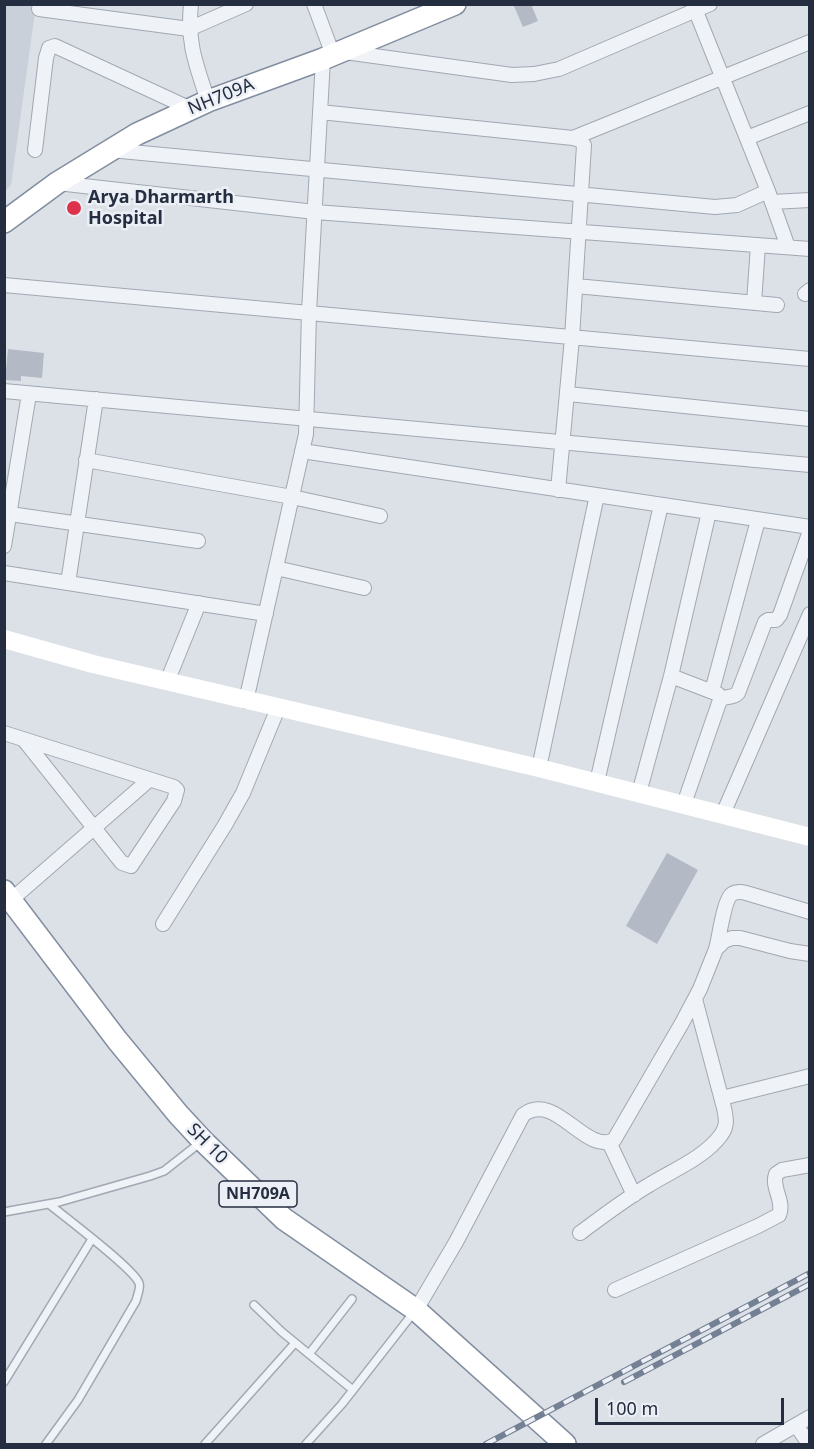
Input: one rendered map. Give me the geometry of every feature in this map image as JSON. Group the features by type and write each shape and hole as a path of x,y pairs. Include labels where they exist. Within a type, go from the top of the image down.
{"highway":[{"name":"NH709A","path":"4,222 57,183 137,134 199,105 332,55 454,4"},
{"name":"SH 10","path":"8,896 117,1040 203,1141 284,1219 416,1310 565,1444"}],"main road":[{"path":"4,639 93,664 597,782 810,837"}],"street":[{"path":"190,4 190,45 199,105"},
{"path":"39,9 189,29 246,4"},
{"path":"246,701 302,451 307,419 309,312 320,112 332,55 314,4"},
{"path":"332,55 512,75 534,74 559,69 694,7 710,4"},
{"path":"694,7 788,248"},
{"path":"573,138 810,42"},
{"path":"35,150 46,58 49,48 55,46 199,105"},
{"path":"320,112 573,138 580,140 584,145 568,394 558,490"},
{"path":"747,138 810,113"},
{"path":"110,150 724,207 770,197 810,200"},
{"path":"57,183 315,212 810,249"},
{"path":"754,303 758,245"},
{"path":"4,285 810,359"},
{"path":"576,286 777,305"},
{"path":"4,392 810,465"},
{"path":"4,546 29,394"},
{"path":"568,394 810,419"},
{"path":"68,583 96,399"},
{"path":"302,451 810,529 780,615 777,620 765,622 738,693 725,696 671,676"},
{"path":"86,460 292,497 380,516"},
{"path":"538,768 597,495"},
{"path":"597,782 661,505"},
{"path":"639,793 671,676 710,512"},
{"path":"10,514 198,541"},
{"path":"712,691 758,520"},
{"path":"276,568 364,588"},
{"path":"4,573 266,614"},
{"path":"167,682 199,603"},
{"path":"723,814 810,614"},
{"path":"684,804 720,700 725,696"},
{"path":"163,924 243,793 278,708"},
{"path":"4,733 174,787 177,790 177,795 131,866 122,863 24,740"},
{"path":"8,896 94,828 149,780"},
{"path":"416,1310 456,1242 523,1115 543,1108 594,1139 609,1142 617,1136 695,999 716,950 726,905 732,893 746,893 810,912"},
{"path":"716,950 724,941 732,938 809,949"},
{"path":"580,1233 634,1195 709,1148 721,1136 726,1120 722,1098 695,999"},
{"path":"722,1098 810,1076"},
{"path":"609,1142 634,1195"},
{"path":"615,1290 779,1215 781,1204 775,1187 776,1174 782,1170 810,1165"},
{"path":"763,1444 810,1417"},
{"path":"796,1425 809,1444"}],"lane":[{"path":"4,1212 49,1204 164,1171 203,1141"},
{"path":"46,1444 78,1400 136,1301 139,1289 138,1282 127,1268 49,1204"},
{"path":"4,1382 92,1239"},
{"path":"309,1354 352,1299"},
{"path":"254,1305 295,1343 353,1390"},
{"path":"306,1444 353,1390 416,1310"},
{"path":"205,1444 295,1343"}],"shaded area":[{"path":"5,5 36,5 11,185 5,191"}],"building":[{"path":"513,4 531,4 538,21 523,27"},
{"path":"8,349 44,353 42,378 21,376 21,381 5,380"},
{"path":"667,853 698,870 657,944 626,926"}],"railway":[{"path":"486,1444 810,1273"},
{"path":"624,1382 810,1284"}],"place":[{"name":"Arya Dharmarth Hospital","path":"74,208"}]}
